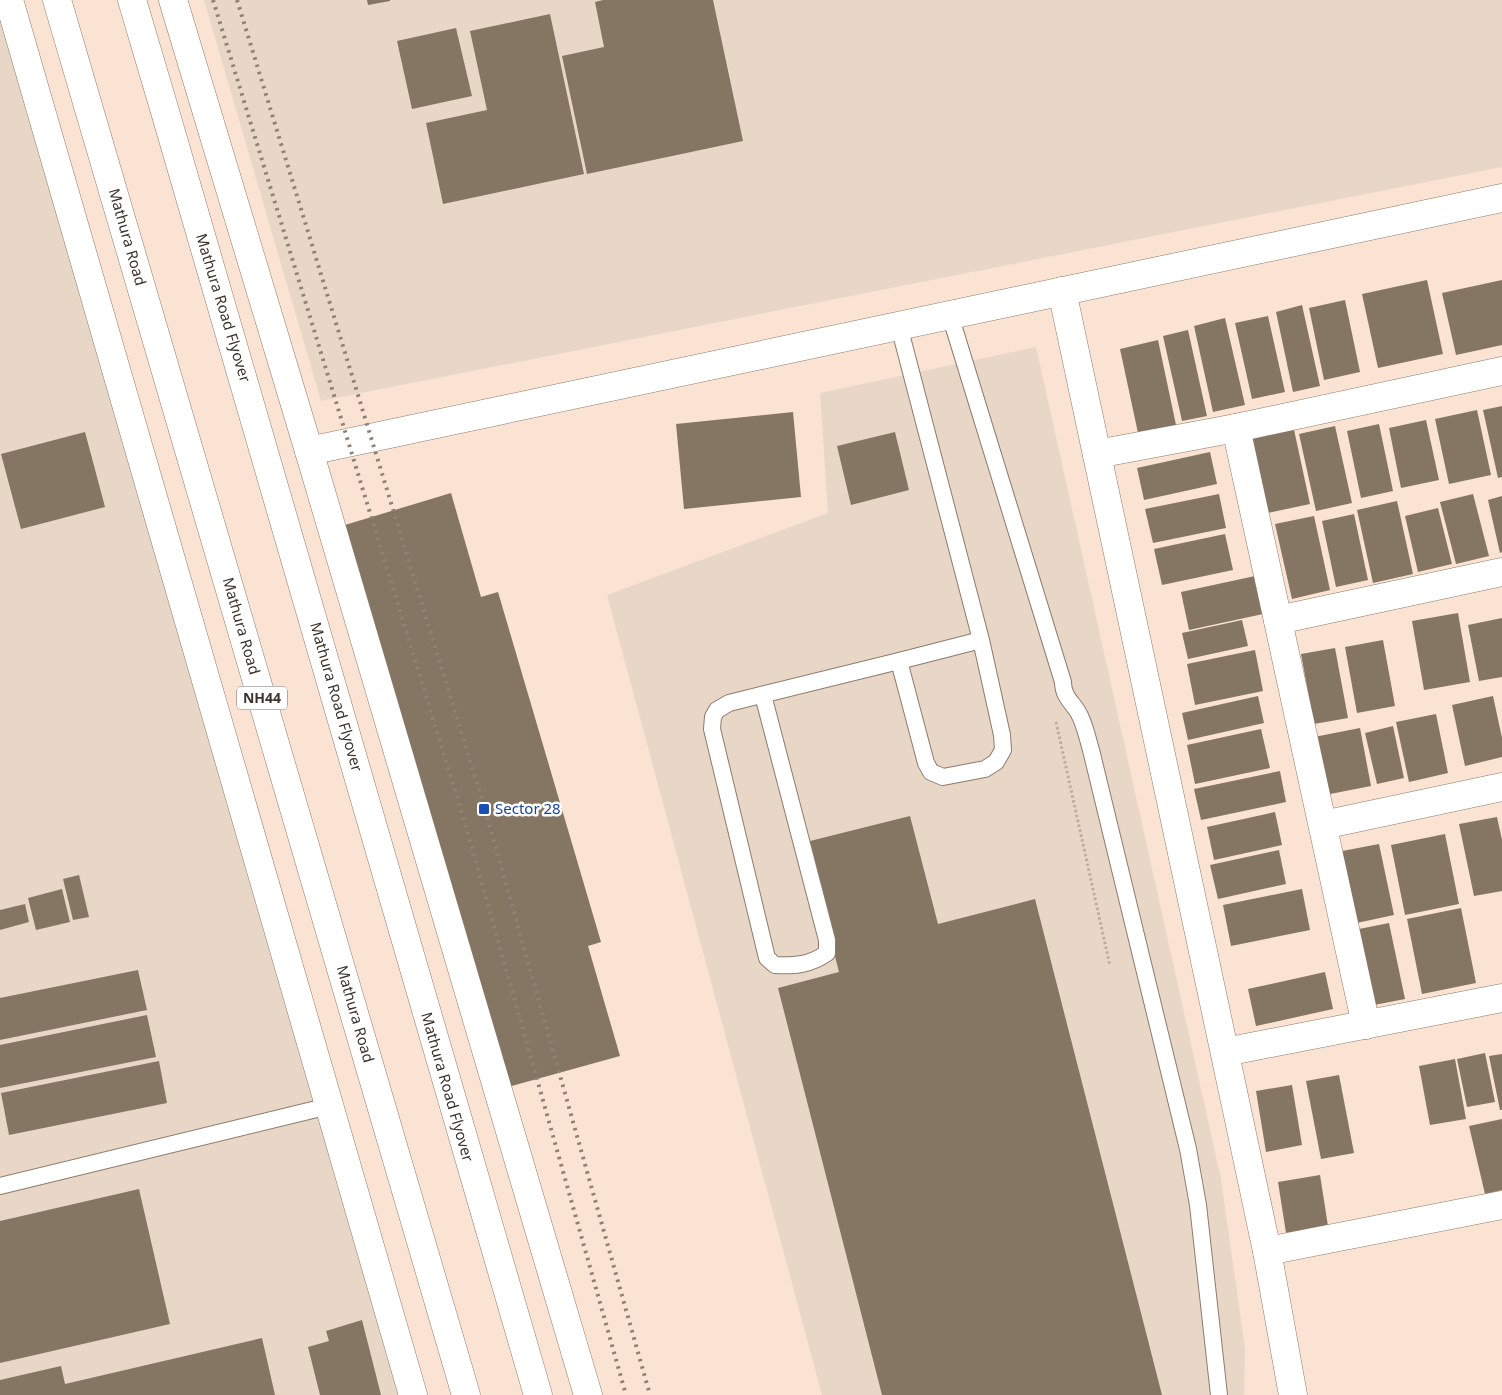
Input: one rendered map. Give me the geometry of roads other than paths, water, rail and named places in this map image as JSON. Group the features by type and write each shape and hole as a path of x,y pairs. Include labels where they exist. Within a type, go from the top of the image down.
{"main road":[{"path":"9,0 413,1395"},
{"name":"Mathura Road","path":"57,0 466,1395"},
{"name":"Mathura Road Flyover","path":"132,0 266,450 441,1065 538,1395"},
{"path":"173,0 309,451 588,1395"},
{"path":"309,451 1502,198"},
{"path":"1062,291 1268,1251 1293,1395"},
{"path":"1097,454 1236,428 1502,371"},
{"path":"1236,428 1366,1025"},
{"path":"1278,620 1502,572"},
{"path":"1323,825 1502,787"},
{"path":"1225,1052 1502,998"},
{"path":"1268,1251 1502,1205"}],"lane":[{"path":"950,315 1063,682 1063,692 1078,712 1085,727 1188,1149 1198,1205 1219,1395"},
{"path":"898,661 926,763 932,772 944,778 985,769 996,762 1003,750 1002,735 981,640 899,326"},
{"path":"762,695 827,940 827,953 815,961 797,966 775,966 767,958 712,729 713,717 717,710 729,703 981,640"},
{"path":"0,1186 330,1106"}],"railway":[{"path":"213,0 464,820 626,1395"},
{"path":"237,0 486,813 650,1395"}],"place":[{"name":"Sector 28","path":"484,809"}]}
